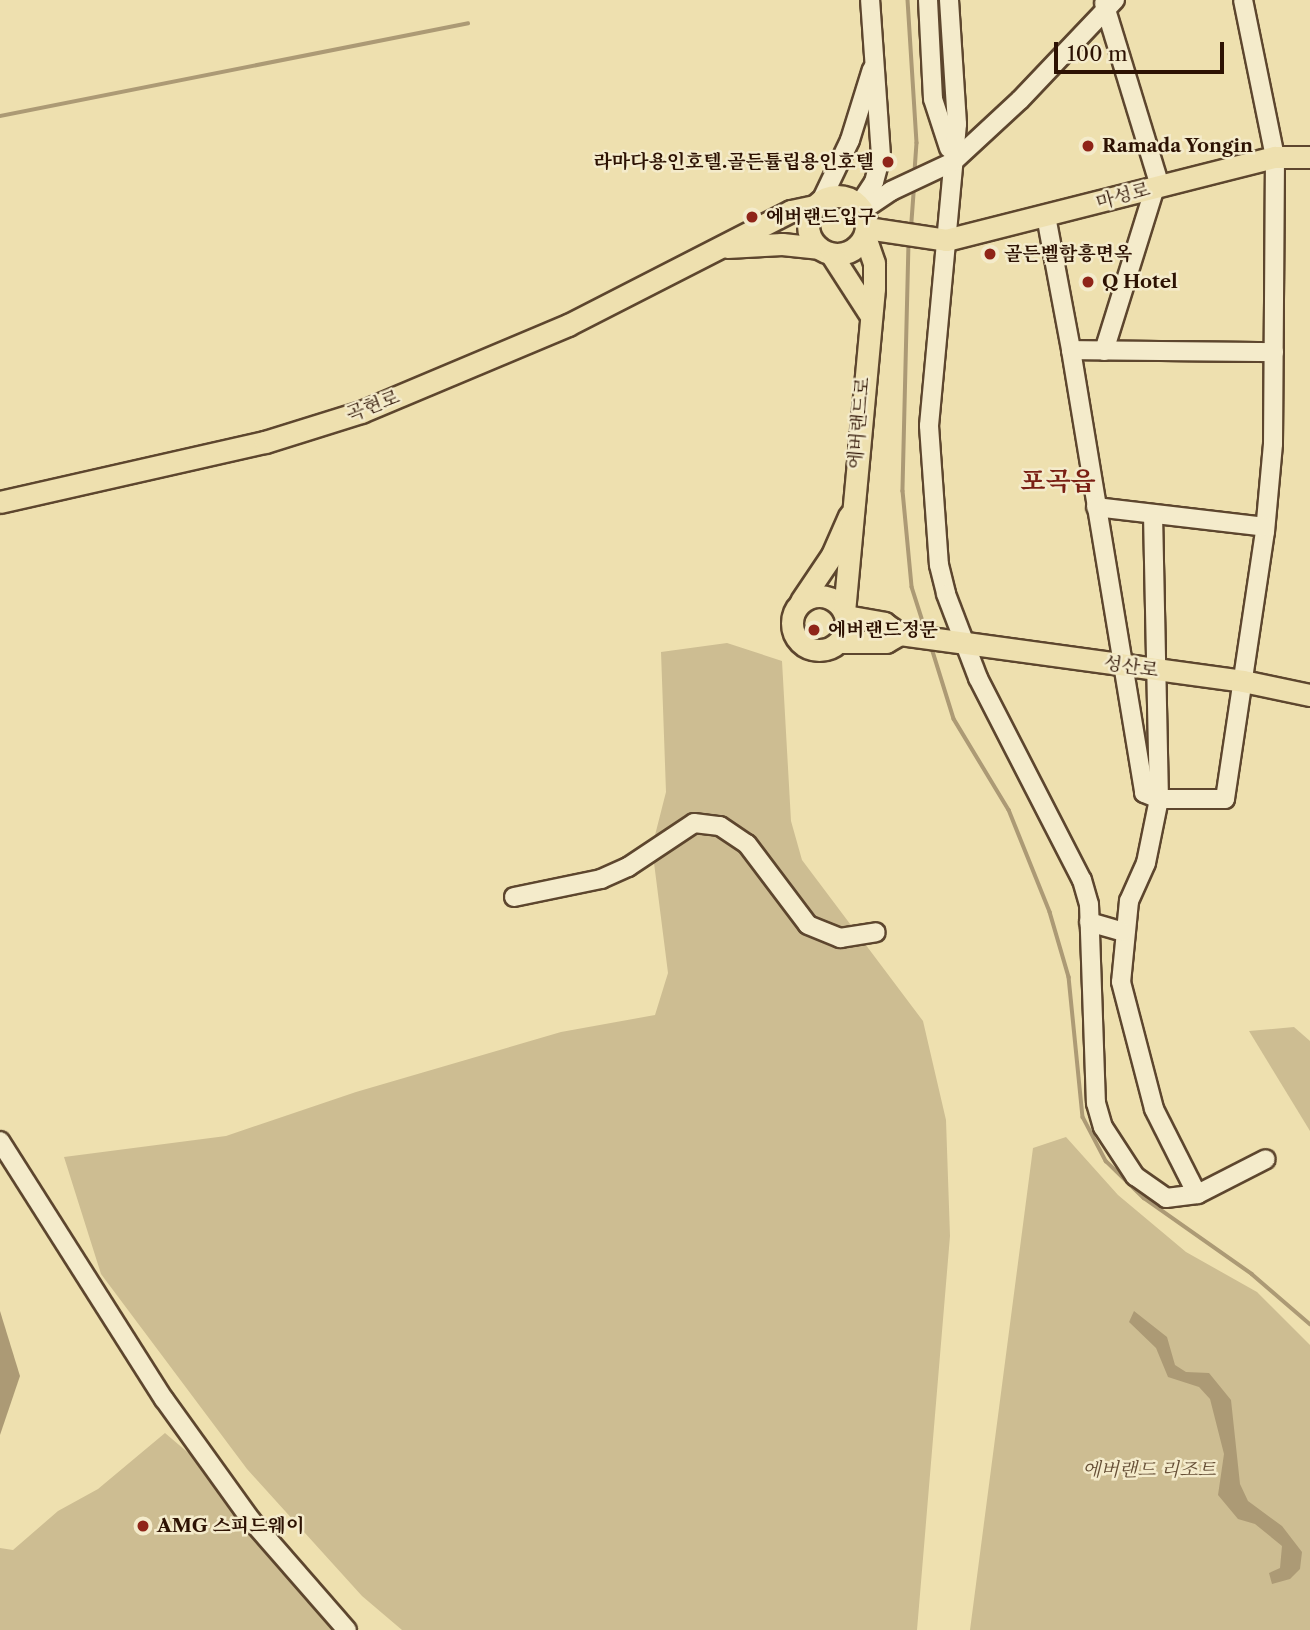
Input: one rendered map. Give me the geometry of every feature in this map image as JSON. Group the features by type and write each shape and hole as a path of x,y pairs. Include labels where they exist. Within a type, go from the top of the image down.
{"main road":[{"name":"마성로","path":"941,239 1046,216 1275,157 1310,157"},
{"path":"869,313 825,251 808,232 818,203 842,196 868,223 941,239"},
{"name":"곡현로","path":"0,502 265,442 361,412 568,325 791,211 818,203"},
{"path":"725,247 782,244 847,253 868,223"},
{"name":"에버랜드로","path":"845,614 853,550 851,511 874,263 868,223"},
{"path":"801,601 820,595 830,598 845,614 884,623 900,634 886,642 839,642 822,651 802,645 791,626 801,601 832,555 851,511"},
{"path":"839,642 845,614"},
{"name":"성산로","path":"900,634 1243,681 1310,695"}],"street":[{"path":"868,223 874,181 881,156 880,97 873,69 870,0"},
{"path":"928,0 933,99 946,165"},
{"path":"949,0 958,100 946,165 929,426 939,565 957,643 1076,863 1089,904 1096,1104 1103,1127 1128,1167 1152,1191 1166,1198 1197,1194 1266,1159"},
{"path":"868,223 891,191 946,165 1108,3"},
{"path":"1104,351 1157,187 1108,3"},
{"path":"1046,216 1144,793 1159,799 1224,799 1265,527 1273,444 1275,157 1247,3"},
{"path":"818,203 850,140 873,69"},
{"path":"1071,351 1274,352"},
{"path":"1096,507 1265,527"},
{"path":"1153,514 1159,799 1146,863 1129,901 1121,982 1136,1049 1154,1109 1197,1194"},
{"path":"514,897 601,879 694,823 720,825 747,844 808,925 840,938 876,932"},
{"path":"1089,922 1124,932"},
{"path":"0,1141 164,1399 251,1520 347,1630"}],"green space":[{"path":"727,643 782,661 791,821 802,860 923,1021 946,1120 950,1236 917,1630 402,1630 362,1596 247,1469 101,1274 64,1157 226,1136 356,1092 561,1032 655,1015 668,973 652,847 666,792 661,652"},
{"path":"1294,1027 1310,1041 1310,1131 1249,1031"},
{"name":"에버랜드 리조트","path":"1066,1137 1118,1195 1186,1252 1257,1292 1310,1345 1310,1630 970,1630 1033,1148"},
{"name":"AMG 스피드웨이","path":"165,1433 212,1473 255,1540 335,1630 0,1630 0,1548 13,1550 58,1511 98,1489"}],"shaded area":[{"path":"0,1311 20,1376 0,1435"},
{"path":"1134,1311 1167,1337 1175,1365 1186,1372 1209,1373 1231,1400 1240,1484 1248,1501 1282,1526 1302,1552 1300,1569 1290,1579 1272,1584 1269,1573 1280,1568 1282,1546 1255,1524 1238,1519 1218,1495 1224,1454 1210,1399 1199,1387 1168,1377 1156,1348 1129,1322"}],"waterway":[{"path":"908,0 917,143 915,172"},
{"path":"0,116 468,23"},
{"path":"911,228 914,187"},
{"path":"909,243 903,491 912,587 926,631"},
{"path":"931,645 954,719 1009,810 1050,912 1069,977 1083,1117 1106,1161 1144,1198 1252,1274 1310,1324"}],"place":[{"name":"Ramada Yongin","path":"1088,146"},
{"name":"라마다용인호텔.골든튤립용인호텔","path":"888,162"},
{"name":"에버랜드입구","path":"752,217"},
{"name":"골든벨함흥면옥","path":"990,254"},
{"name":"Q Hotel","path":"1088,282"},
{"name":"에버랜드정문","path":"814,630"},
{"name":"AMG 스피드웨이","path":"143,1526"}],"district":[{"name":"포곡읍","path":"1058,482"}]}
